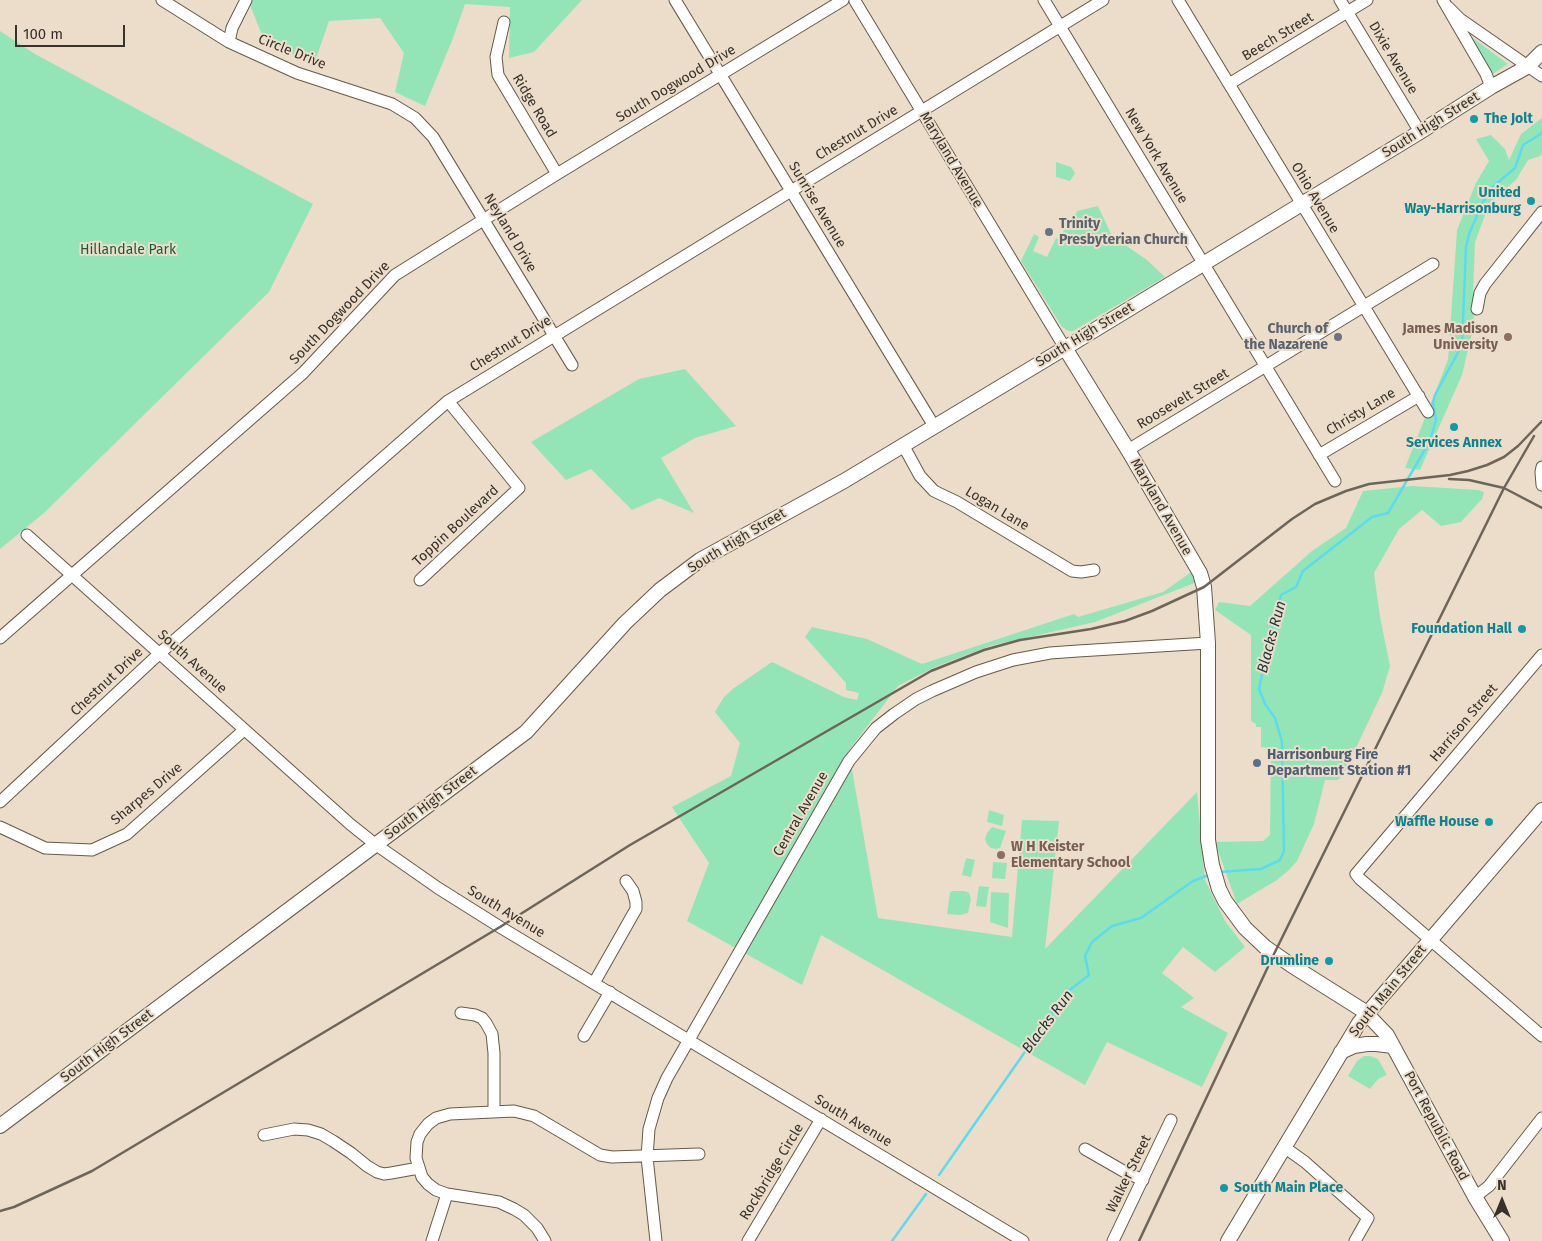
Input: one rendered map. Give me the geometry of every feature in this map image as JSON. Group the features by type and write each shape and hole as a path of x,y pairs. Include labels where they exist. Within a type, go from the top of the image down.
{"main road":[{"name":"South High Street","path":"0,1126 526,732 625,623 660,590 700,560 838,484 1065,348 1420,132 1491,86 1527,67 1542,52"},
{"path":"1527,67 1542,62"},
{"name":"Maryland Avenue","path":"1065,348 1128,450 1200,573 1204,587 1208,643 1208,840 1216,880 1225,901 1245,928 1265,947 1290,965 1367,1013"},
{"name":"South Main Street","path":"1228,1241 1359,1023 1430,940 1540,818"},
{"name":"Port Republic Road","path":"1367,1013 1387,1035 1475,1197 1502,1241"},
{"path":"1341,1052 1354,1046 1367,1044 1393,1046"}],"street":[{"name":"Circle Drive","path":"162,0 229,42 297,73 392,104 416,119"},
{"path":"229,42 232,28 246,0"},
{"name":"Sunrise Avenue","path":"675,0 934,426"},
{"name":"South Dogwood Drive","path":"0,638 303,373 394,275 843,0"},
{"path":"850,0 855,0"},
{"name":"Maryland Avenue","path":"855,0 1065,348"},
{"name":"New York Avenue","path":"1044,0 1335,481"},
{"name":"Chestnut Drive","path":"0,802 160,653 448,401 1103,0"},
{"name":"Ohio Avenue","path":"1178,0 1428,412"},
{"name":"Dixie Avenue","path":"1340,0 1420,132"},
{"name":"Beech Street","path":"1229,84 1367,0"},
{"path":"1446,4 1460,19 1542,76"},
{"path":"1446,4 1491,86"},
{"name":"Ridge Road","path":"504,22 496,57 498,75 557,174"},
{"name":"Neyland Drive","path":"416,119 433,137 572,365"},
{"path":"1477,309 1480,293 1485,284 1542,212"},
{"name":"Roosevelt Street","path":"1128,450 1433,264"},
{"name":"Christy Lane","path":"1320,455 1419,396"},
{"name":"Toppin Boulevard","path":"420,580 519,488 448,401"},
{"name":"Logan Lane","path":"903,445 920,476 934,491 957,502 1072,571 1094,570"},
{"path":"1542,467 1542,485"},
{"name":"South Avenue","path":"27,535 350,824 376,844 453,898 1024,1241"},
{"name":"Central Avenue","path":"656,1241 647,1156 649,1129 658,1098 667,1078 849,761 876,728 916,699 946,684 1013,660 1078,650 1208,643"},
{"name":"Harrison Street","path":"1430,940 1356,876 1356,873 1542,655"},
{"name":"Sharpes Drive","path":"0,827 45,848 92,850 127,834 244,730"},
{"path":"594,983 636,909 634,896 626,881"},
{"path":"1430,940 1542,1036"},
{"path":"584,1036 610,992"},
{"path":"462,1014 482,1018 492,1034 494,1112"},
{"path":"545,1241 537,1228 524,1215 514,1209 499,1202 447,1194 436,1190 428,1184 422,1177 416,1158 417,1142 420,1134 428,1124 436,1118 450,1114 514,1111 534,1116 600,1155 612,1158 699,1154"},
{"path":"1475,1197 1489,1186 1542,1118"},
{"name":"Rockbridge Circle","path":"748,1241 821,1119"},
{"name":"Walker Street","path":"1113,1241 1171,1120"},
{"path":"264,1135 294,1129 308,1130 321,1134 333,1141 377,1172 384,1174 419,1168"},
{"path":"1284,1147 1305,1162 1368,1218 1355,1241"},
{"path":"1085,1149 1143,1180"},
{"path":"432,1241 447,1194"}],"green space":[{"path":"248,0 582,0 534,52 509,58 510,7 465,4 425,106 395,92 404,53 380,18 329,21 313,67 262,35"},
{"name":"Hillandale Park","path":"0,31 35,54 313,204 269,292 44,513 0,549"},
{"path":"1470,36 1508,64 1491,75"},
{"path":"1542,118 1542,153 1540,156 1528,160 1516,180 1490,202 1475,242 1474,325 1462,375 1420,470 1405,468 1448,360 1457,230 1476,183 1489,161 1476,139 1491,135 1505,149 1509,160 1521,134"},
{"path":"1056,162 1071,167 1075,173 1070,181 1056,177"},
{"path":"1098,206 1112,236 1147,260 1165,277 1073,331 1069,331 1062,327 1021,261 1034,234 1039,237 1033,251 1047,257 1056,238 1060,240 1064,230 1060,228 1061,225 1066,227 1069,220 1073,221 1077,211"},
{"path":"685,369 736,426 695,438 661,458 694,513 659,498 632,510 591,469 566,480 531,442 639,379"},
{"path":"1412,486 1484,492 1482,499 1461,522 1441,526 1422,510 1399,529 1374,573 1380,617 1390,666 1382,693 1345,771 1338,780 1325,780 1314,824 1297,861 1277,880 1237,904 1215,842 1263,841 1270,835 1271,748 1261,747 1261,727 1256,727 1256,724 1251,721 1251,635 1215,610 1219,602 1250,606 1312,551 1346,528 1363,491"},
{"path":"1197,568 1202,580 1095,622 990,646 935,667 898,686 849,750 756,922 851,764 878,918 1012,937 1022,820 1059,821 1045,949 1197,792 1205,880 1225,921 1245,947 1215,972 1183,947 1162,973 1194,998 1181,1007 1228,1033 1202,1087 1107,1042 1085,1085 821,935 802,985 687,921 709,863 672,807 731,776 740,743 715,712 724,697 772,662 844,697 857,700 859,693 846,690 846,683 805,637 812,627 867,639 922,664 1074,614 1078,617 1163,592"},
{"path":"989,810 1004,815 1002,826 987,822"},
{"path":"992,827 1006,831 1000,848 991,848 985,839"},
{"path":"966,858 975,860 971,877 962,875"},
{"path":"993,862 1007,863 1005,879 992,878"},
{"path":"979,886 989,887 986,907 976,906"},
{"path":"950,892 969,893 971,899 968,913 960,915 947,914"},
{"path":"991,892 1009,893 1008,928 990,922"},
{"path":"1364,1056 1378,1059 1387,1075 1378,1079 1370,1089 1348,1076 1357,1061"}],"waterway":[{"name":"Blacks Run","path":"1219,872 1261,869 1280,860 1284,851 1282,742 1275,718 1265,704 1259,689 1281,595 1296,587 1303,571 1372,517 1388,513 1430,441 1436,420 1433,403 1435,395 1462,345 1466,247 1469,234 1488,191 1515,168 1523,145 1542,133"},
{"name":"Blacks Run","path":"939,1175 1066,993 1089,975 1085,956 1092,942 1112,926 1141,918 1193,881 1209,875"},
{"name":"Blacks Run","path":"892,1241 926,1194"}],"railway":[{"path":"0,1211 14,1207 92,1171 500,927 630,845 931,671 984,650 1020,640 1091,629 1125,621 1152,611 1204,587 1292,519 1315,504 1369,484 1450,475 1487,465 1504,457 1518,446 1542,421"},
{"path":"1139,1241 1274,954 1504,488 1534,436"},
{"path":"1449,479 1469,480 1504,488 1542,508"}],"place":[{"name":"The Jolt","path":"1474,119"},
{"name":"United Way-Harrisonburg","path":"1531,201"},
{"name":"Trinity Presbyterian Church","path":"1049,232"},
{"name":"Church of the Nazarene","path":"1338,337"},
{"name":"James Madison University","path":"1508,337"},
{"name":"Services Annex","path":"1454,427"},
{"name":"Foundation Hall","path":"1522,629"},
{"name":"Harrisonburg Fire Department Station #1","path":"1257,763"},
{"name":"Waffle House","path":"1489,822"},
{"name":"W H Keister Elementary School","path":"1001,855"},
{"name":"Drumline","path":"1329,961"},
{"name":"South Main Place","path":"1224,1188"}]}
